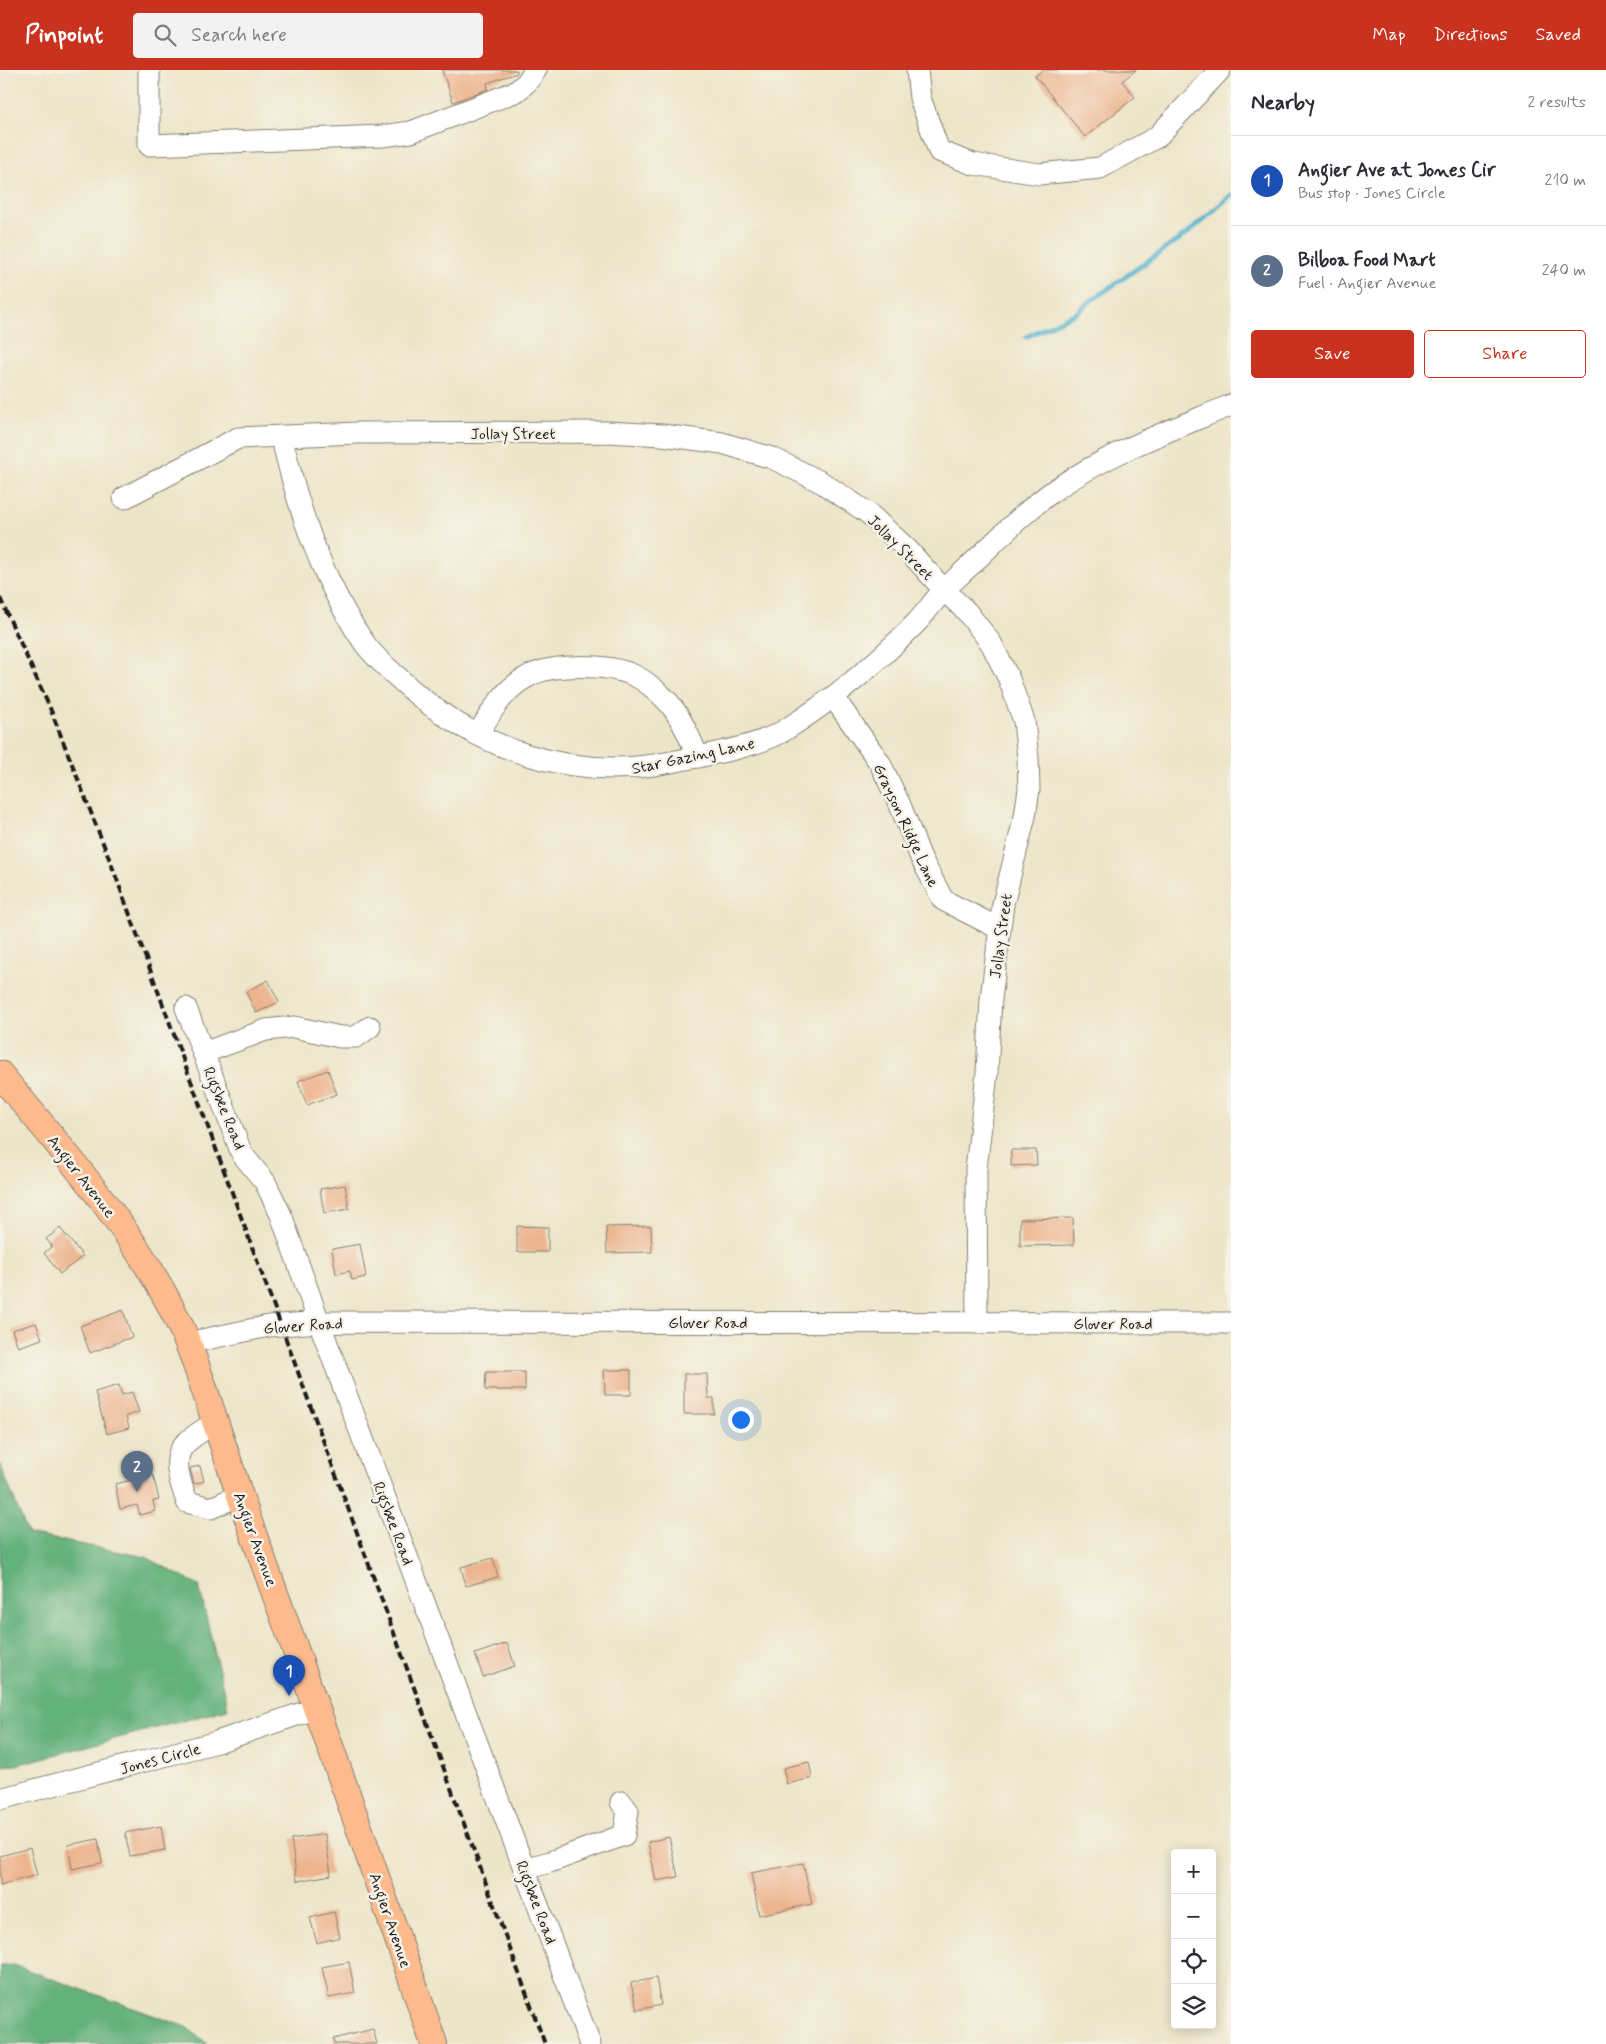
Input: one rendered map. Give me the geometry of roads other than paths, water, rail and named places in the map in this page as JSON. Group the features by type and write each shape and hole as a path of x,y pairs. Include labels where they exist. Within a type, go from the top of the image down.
{"main road":[{"name":"Angier Avenue","path":"0,1074 118,1222 154,1277 175,1314 317,1708 434,2044"}],"street":[{"path":"149,70 150,145 383,136 411,132 517,91 536,70"},
{"path":"916,70 920,98 940,151 973,164 1039,174 1100,168 1157,137 1220,70"},
{"name":"Star Gazing Lane","path":"282,436 298,502 308,530 343,606 365,644 378,660 427,704 500,746 524,755 571,766 618,769 658,765 698,757 740,747 782,733 834,698 868,669 918,622 944,590 1018,520 1055,490 1105,459 1231,405"},
{"name":"Jollay Street","path":"124,498 238,438 358,432 607,432 662,435 722,443 772,458 821,482 868,512 907,549 967,612 991,642 1009,680 1024,721 1029,789 1003,904 991,999 988,1073 976,1169 977,1323"},
{"path":"478,734 502,698 512,687 528,676 546,670 567,668 612,669 634,675 668,702 680,718 698,757"},
{"name":"Grayson Ridge Lane","path":"834,698 880,763 900,805 921,858 943,900 1000,929"},
{"name":"Rigsbee Road","path":"186,1008 242,1154 265,1182 281,1214 319,1322 590,2044"},
{"path":"203,1053 266,1030 294,1027 340,1037 356,1037 370,1027"},
{"name":"Glover Road","path":"187,1343 270,1326 319,1322 1231,1323"},
{"path":"215,1422 183,1445 177,1471 187,1502 211,1508 240,1495"},
{"name":"Jones Circle","path":"0,1799 217,1742 317,1708"},
{"path":"524,1869 550,1862 624,1835 628,1811 621,1802"}],"waterway":[{"path":"1026,337 1076,313 1188,233 1231,195"}],"railway":[{"path":"0,598 50,708 112,866 545,2044"}],"place":[{"name":"Bilboa Food Mart","path":"137,1492"},
{"name":"Angier Ave at Jones Cir","path":"289,1696"}]}
